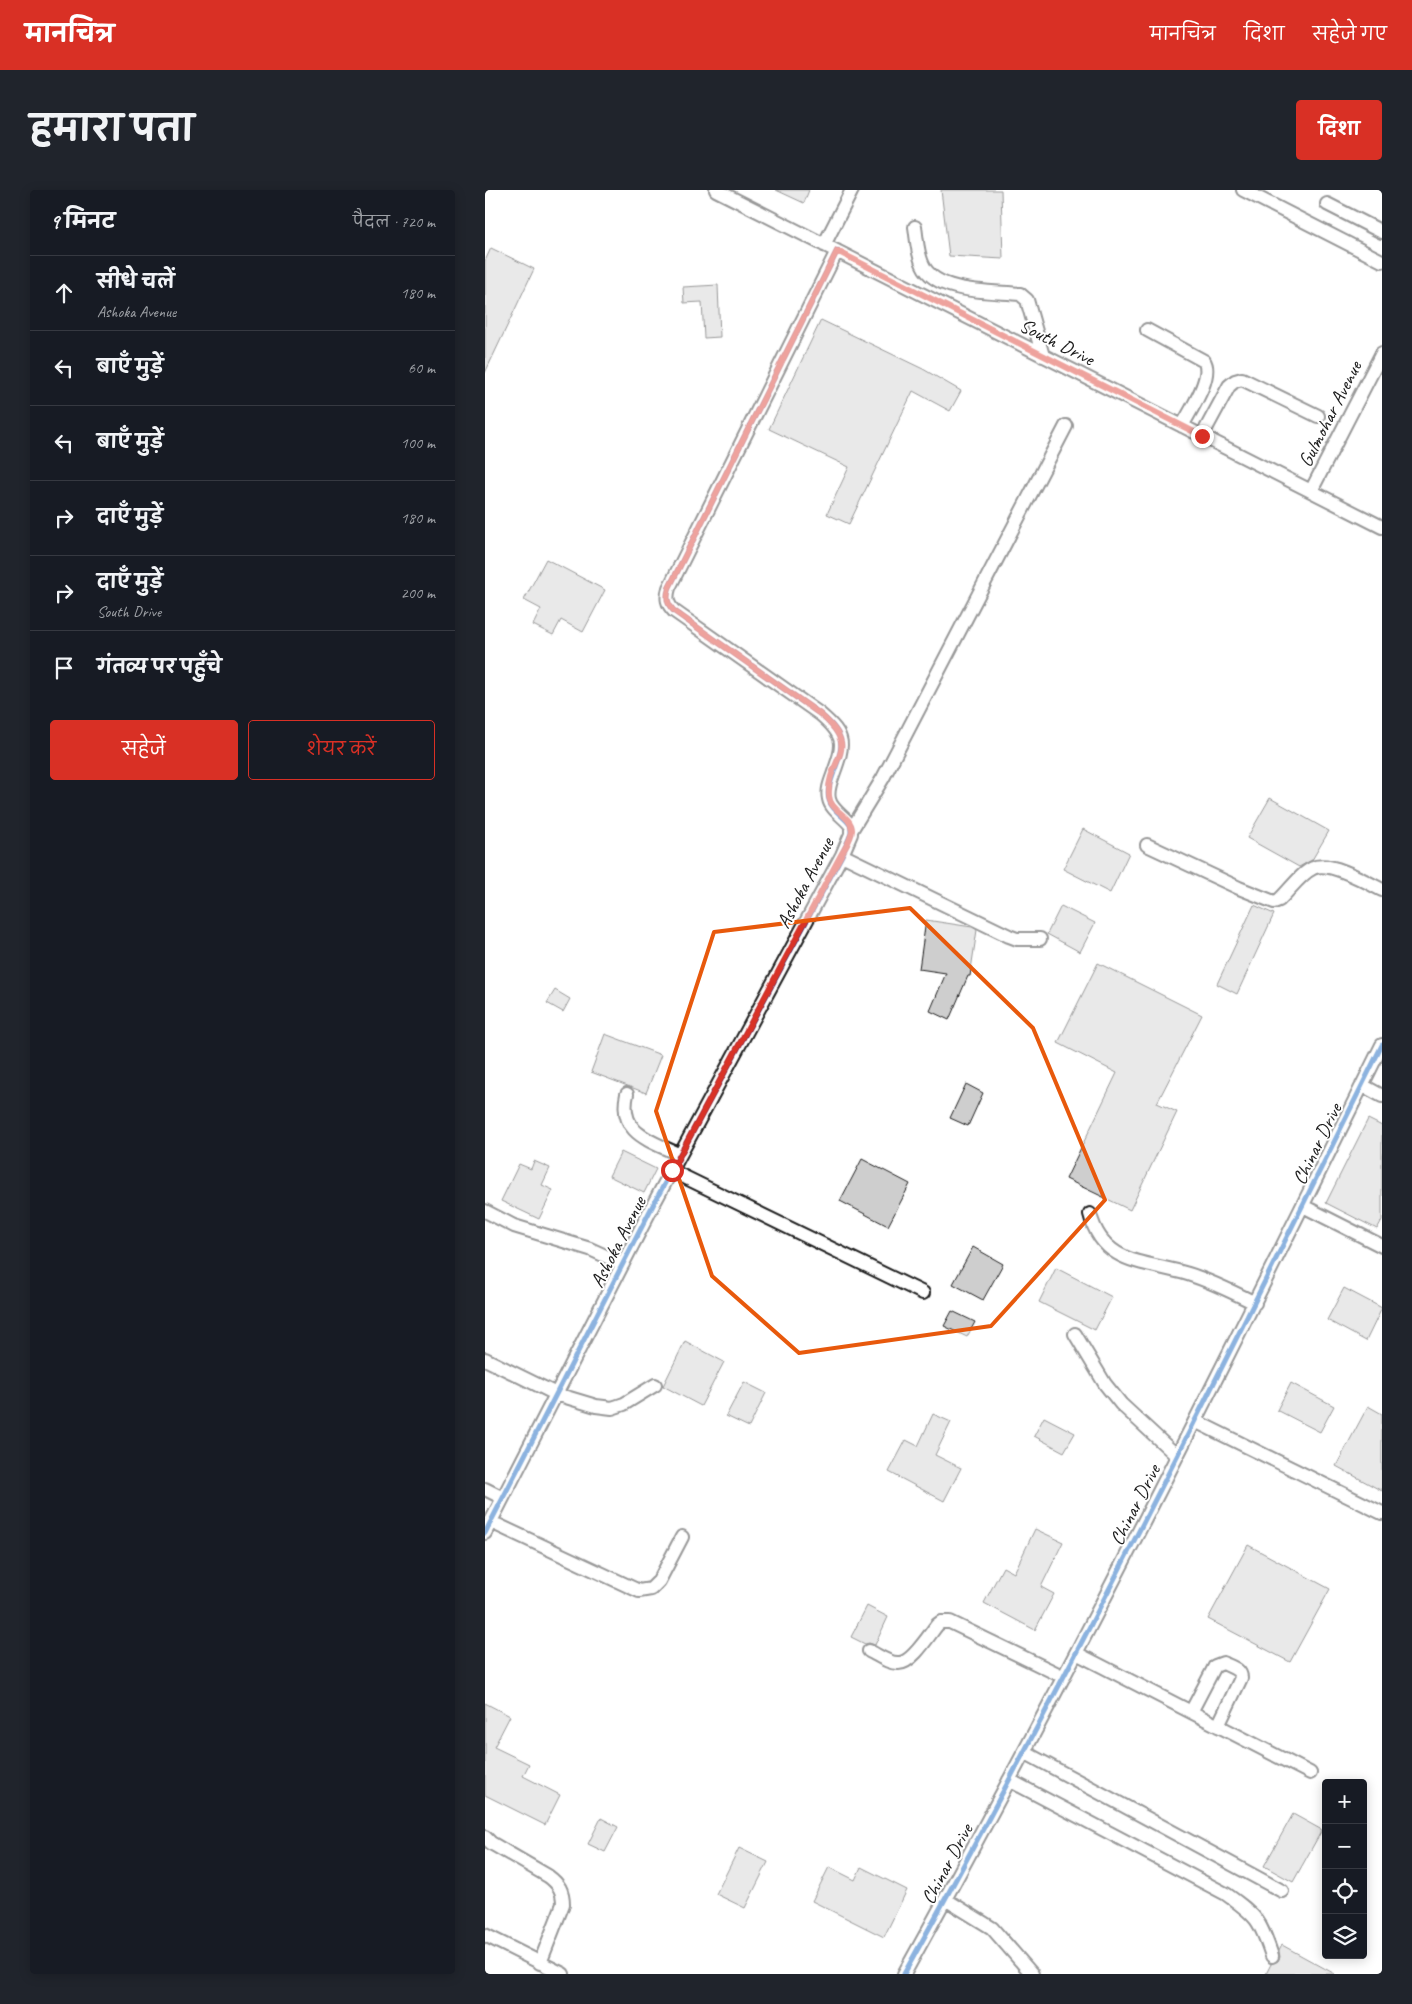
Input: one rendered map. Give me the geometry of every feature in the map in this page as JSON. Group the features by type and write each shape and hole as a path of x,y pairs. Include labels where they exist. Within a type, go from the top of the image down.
{"street":[{"name":"South Drive","path":"716,190 1382,527"},
{"path":"824,244 852,190"},
{"path":"1243,190 1382,261"},
{"path":"1327,204 1382,232"},
{"path":"915,227 919,255 924,267 934,276 962,289 1020,294 1027,300 1043,356"},
{"path":"837,251 669,588 667,597 668,605 674,611 833,725 842,745 831,781 829,798 833,808 847,820 851,832"},
{"path":"1147,330 1204,361 1207,365 1206,378 1182,426"},
{"name":"Gulmohar Avenue","path":"1311,491 1382,353"},
{"path":"1202,436 1229,386 1235,381 1242,379 1249,380 1318,416"},
{"name":"Ashoka Avenue","path":"488,1528 672,1170 841,855 851,832 883,778 1066,426"},
{"path":"1147,845 1239,888 1274,902 1279,900 1314,867 1328,866 1350,874 1382,890"},
{"path":"841,855 1009,936 1017,939 1040,939"},
{"name":"Chinar Drive","path":"904,1974 1064,1677 1255,1303 1382,1045"},
{"path":"1362,1085 1382,1096"},
{"path":"627,1094 625,1113 629,1124 644,1137 680,1155"},
{"path":"672,1170 923,1292"},
{"path":"1303,1206 1382,1246"},
{"path":"485,1211 515,1226 590,1249 623,1264"},
{"path":"1090,1214 1097,1236 1110,1248 1126,1258 1186,1273 1255,1303"},
{"path":"1075,1334 1105,1384 1121,1404 1177,1456"},
{"path":"485,1359 556,1394 596,1406 612,1408 624,1404 655,1384"},
{"path":"1195,1421 1382,1513"},
{"path":"485,1489 503,1498"},
{"path":"488,1528 639,1591 651,1589 659,1581 682,1537"},
{"path":"869,1651 900,1664 907,1661 937,1625 941,1622 950,1622 1064,1677"},
{"path":"1076,1653 1310,1773"},
{"path":"1191,1712 1215,1666 1223,1663 1235,1668 1240,1672 1241,1678 1218,1726"},
{"path":"1024,1752 1282,1891"},
{"path":"1009,1780 1227,1894 1249,1910 1262,1926 1272,1956"},
{"path":"485,1837 491,1843 548,1876 556,1882 563,1894 563,1904 540,1963"},
{"path":"945,1899 992,1928 1032,1974"},
{"path":"485,1934 563,1974"}],"highlighted area":[{"path":"910,908 1033,1028 1105,1200 991,1326 799,1353 712,1276 656,1111 714,932"}],"building":[{"path":"776,190 809,190 804,203"},
{"path":"941,190 1001,190 1003,259 949,256"},
{"path":"491,248 534,269 485,373 485,261"},
{"path":"718,285 720,337 704,338 702,302 684,303 683,287"},
{"path":"821,320 923,369 961,391 950,411 913,391 849,524 827,514 849,467 769,429"},
{"path":"546,559 605,590 583,632 561,620 553,635 533,625 541,609 524,600"},
{"path":"1270,798 1329,831 1312,860 1299,867 1247,838"},
{"path":"1083,829 1129,853 1110,893 1063,869"},
{"path":"1254,905 1274,914 1237,994 1217,984"},
{"path":"1061,906 1095,923 1080,952 1047,934"},
{"path":"926,920 972,927 977,930 970,976 968,976 949,1020 930,1011 946,973 919,969"},
{"path":"1098,963 1202,1015 1157,1103 1177,1112 1130,1210 1066,1179 1117,1073 1058,1043"},
{"path":"555,990 570,999 563,1012 547,1003"},
{"path":"605,1034 661,1055 646,1093 591,1072"},
{"path":"966,1084 983,1093 968,1126 950,1118"},
{"path":"1368,1119 1382,1126 1382,1220 1377,1229 1326,1203"},
{"path":"621,1152 656,1169 644,1193 609,1176"},
{"path":"862,1159 910,1184 888,1226 840,1201"},
{"path":"534,1161 550,1168 542,1185 553,1190 539,1219 501,1201 519,1164 531,1169"},
{"path":"973,1247 1003,1264 983,1300 953,1284"},
{"path":"1056,1268 1112,1297 1095,1330 1039,1302"},
{"path":"1344,1288 1382,1308 1366,1341 1327,1320"},
{"path":"952,1311 975,1322 967,1337 944,1326"},
{"path":"685,1341 724,1362 701,1406 663,1386"},
{"path":"744,1382 766,1393 749,1427 726,1416"},
{"path":"1291,1383 1334,1406 1320,1432 1277,1410"},
{"path":"1368,1406 1382,1414 1382,1491 1336,1466"},
{"path":"933,1414 951,1422 935,1455 961,1468 944,1501 889,1472 906,1440 918,1446"},
{"path":"1044,1417 1075,1433 1064,1452 1034,1436"},
{"path":"1035,1529 1063,1542 1041,1587 1054,1594 1035,1630 984,1603 1003,1567 1014,1573"},
{"path":"1248,1545 1330,1589 1290,1662 1208,1619"},
{"path":"867,1606 888,1617 875,1645 865,1644 851,1637"},
{"path":"485,1703 510,1716 494,1747 529,1764 523,1776 560,1795 545,1825 485,1795"},
{"path":"1293,1814 1322,1830 1293,1882 1264,1866"},
{"path":"601,1818 618,1827 605,1852 588,1844"},
{"path":"739,1848 768,1862 745,1908 716,1894"},
{"path":"829,1867 855,1880 861,1867 907,1890 884,1937 812,1901"},
{"path":"1282,1945 1335,1974 1266,1974 1271,1964 1278,1961"}],"cycle path":[{"path":"485,1533 653,1205 842,855 851,834 851,826 832,807 828,796 841,748 839,735 835,729 820,714 674,611 667,598 669,588 837,251"},
{"path":"904,1974 1028,1744 1149,1512 1382,1045"}],"route":[{"path":"672,1170 841,855 852,829 847,820 833,808 829,798 831,781 842,745 833,725 674,611 668,605 667,597 669,588 837,251 1202,436"}]}
